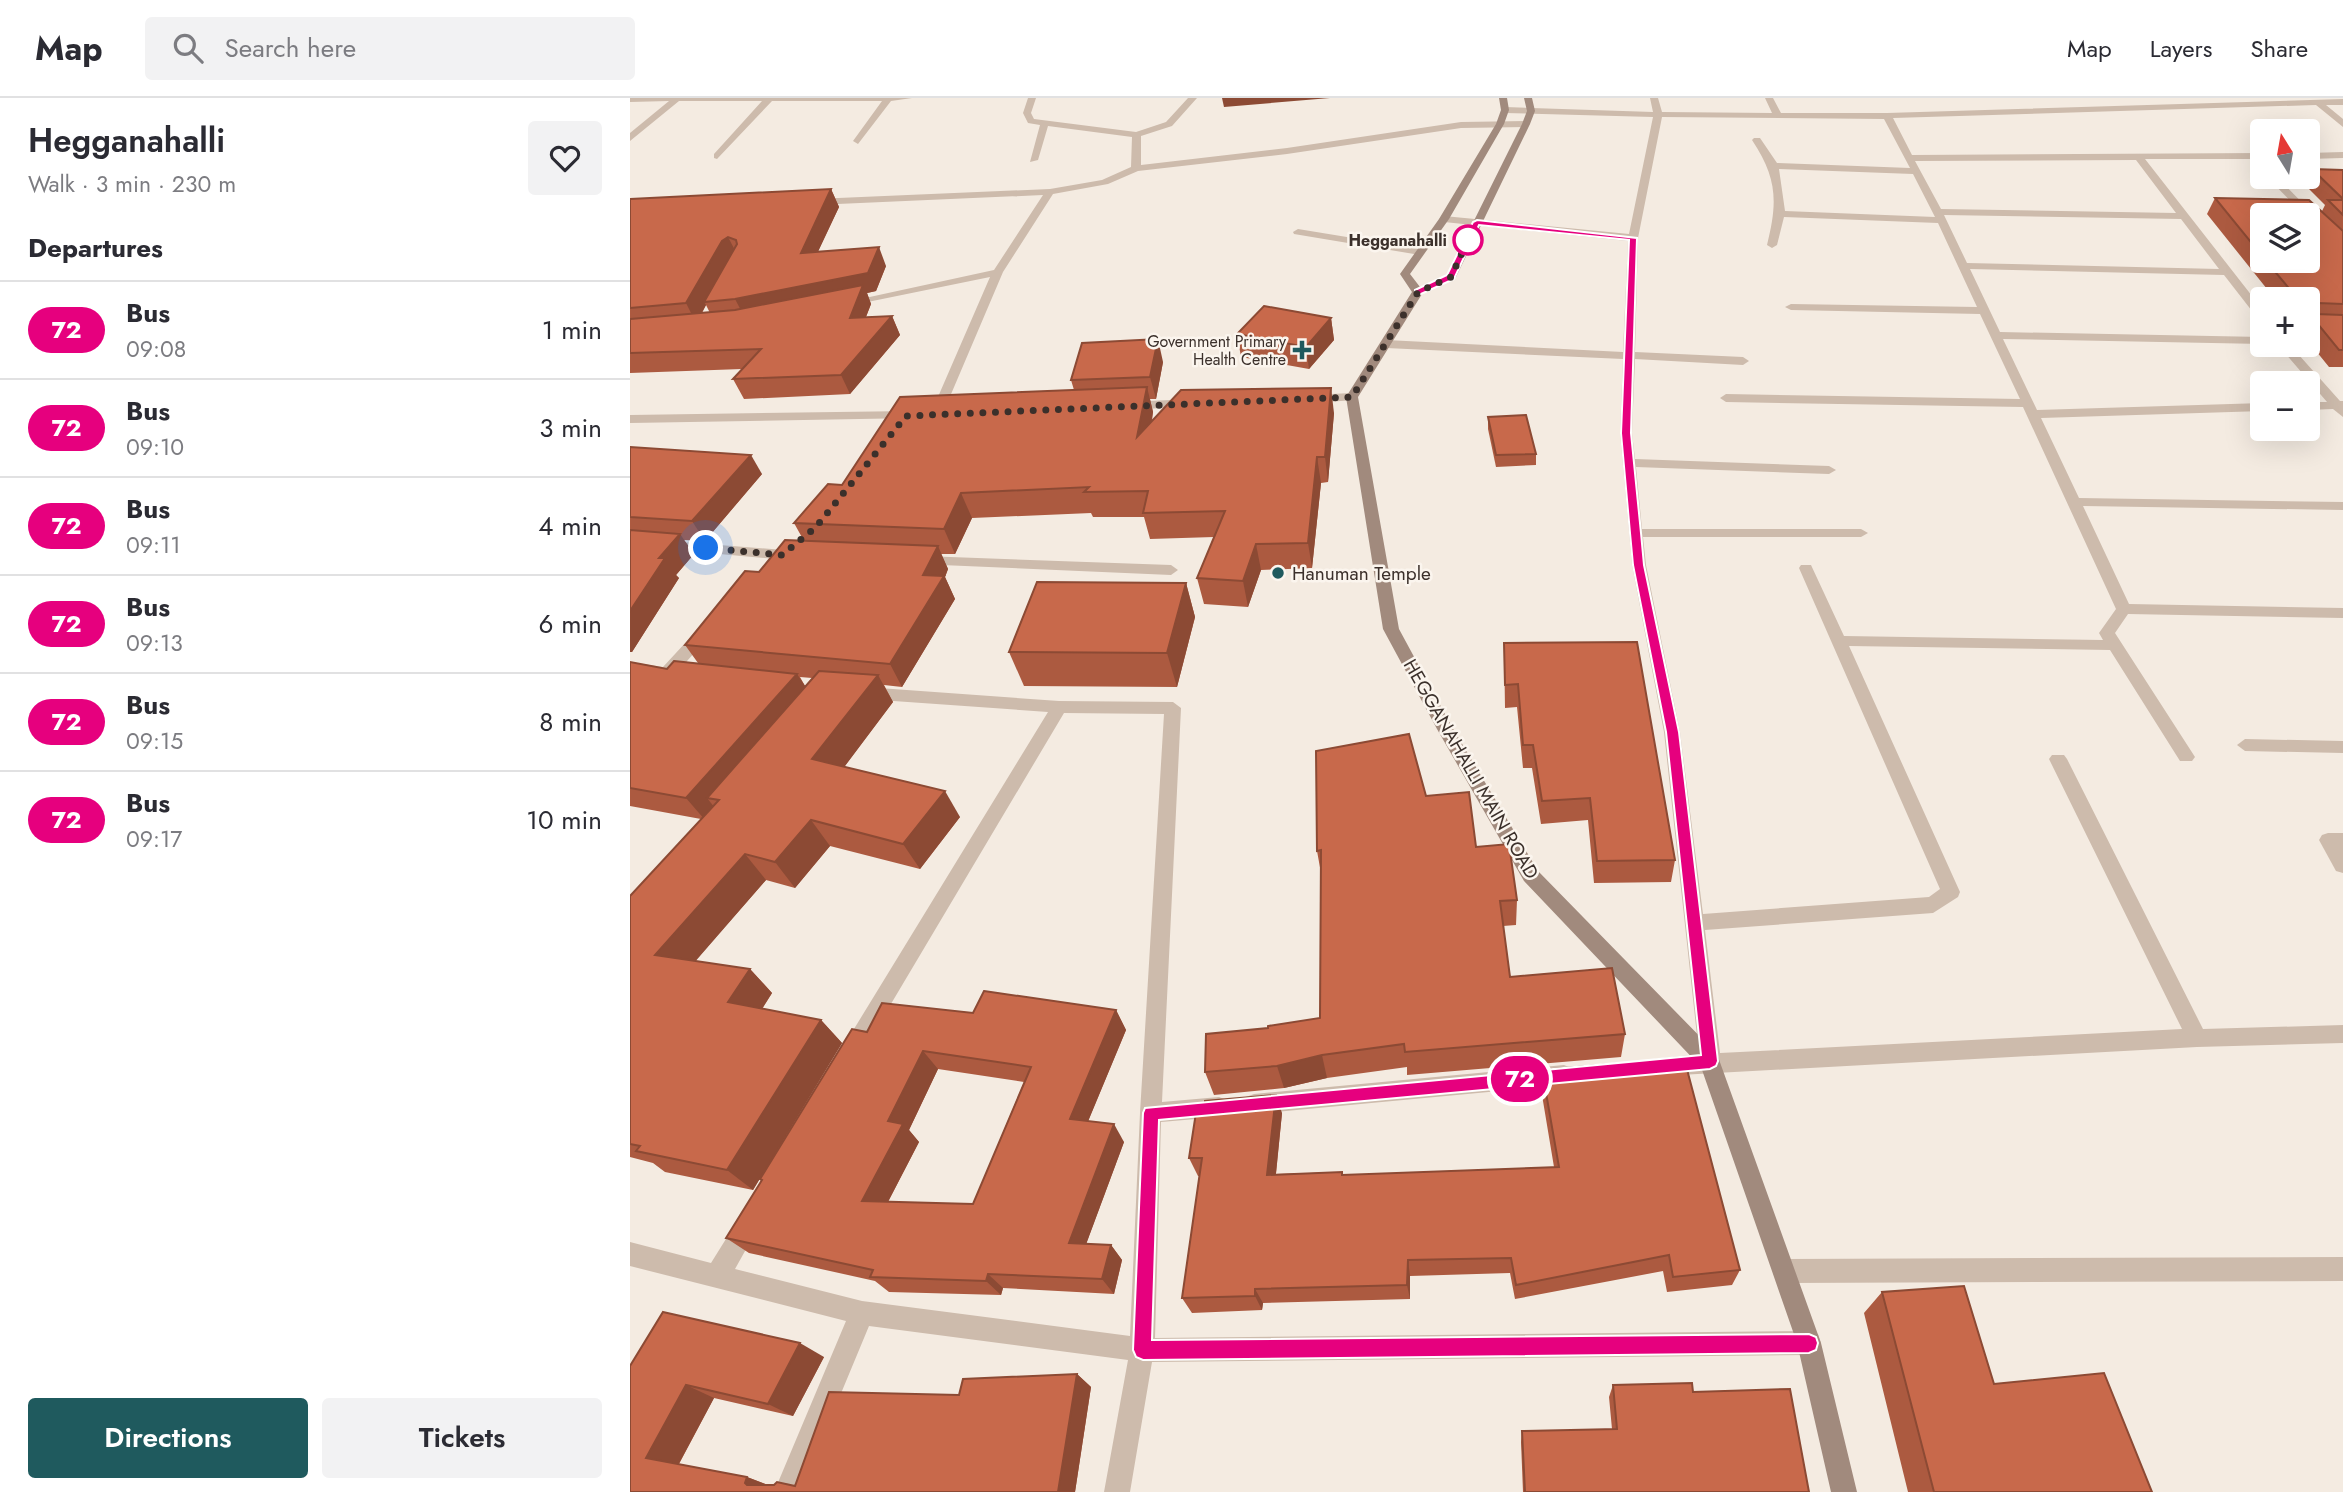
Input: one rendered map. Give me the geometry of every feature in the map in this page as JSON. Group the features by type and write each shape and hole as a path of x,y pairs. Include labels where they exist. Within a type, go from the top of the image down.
{"main road":[{"path":"1418,292 1405,274 1444,219 1500,124 1505,110 1503,98"},
{"path":"1352,397 1418,292 1451,277 1526,124 1531,111 1528,98"},
{"name":"HEGGANAHALLI MAIN ROAD","path":"1352,397 1391,629 1445,729 1531,876 1710,1061 1786,1271 1809,1343 1844,1492"}],"street":[{"path":"636,99 908,98"},
{"path":"1032,98 1027,113 1031,121 1137,135 1169,124 1193,98"},
{"path":"1654,98 1658,115 1633,238 1626,433 1639,565 1672,732 1710,1061"},
{"path":"1769,98 1777,115"},
{"path":"2049,98 2059,110"},
{"path":"2172,98 2181,107"},
{"path":"630,138 677,99"},
{"path":"717,156 769,99"},
{"path":"858,141 888,99"},
{"path":"1505,110 1658,115 1886,116 2270,102 2343,102"},
{"path":"2318,103 2343,124"},
{"path":"1954,106 1960,115"},
{"path":"1886,116 1940,216 2124,609"},
{"path":"1034,160 1045,123"},
{"path":"804,202 1050,192 1105,182 1136,168 1287,151 1417,130 1526,124"},
{"path":"1136,168 1137,135"},
{"path":"1756,140 1774,166 1780,214 1772,245"},
{"path":"2320,156 2343,155"},
{"path":"1909,158 2250,156"},
{"path":"2139,158 2250,301"},
{"path":"1774,166 1916,171"},
{"path":"2284,189 2343,250"},
{"path":"630,419 902,421 944,413 998,272 1050,192"},
{"path":"1780,214 2184,216"},
{"path":"1444,219 1633,238"},
{"path":"1298,232 1420,252"},
{"path":"1963,266 2227,272"},
{"path":"838,305 998,272"},
{"path":"1791,307 1984,311"},
{"path":"1995,335 2250,341"},
{"path":"1386,344 1743,361"},
{"path":"2295,357 2341,407"},
{"path":"1297,399 1352,397"},
{"path":"1726,398 2030,408 2250,407"},
{"path":"1117,406 1200,403"},
{"path":"2320,406 2341,407"},
{"path":"1629,463 1829,470"},
{"path":"2074,502 2343,506"},
{"path":"1636,533 1861,533"},
{"path":"765,567 799,541"},
{"path":"630,542 810,556"},
{"path":"907,560 1171,570"},
{"path":"1695,923 1933,905 1951,892 1806,568"},
{"path":"2124,609 2343,613"},
{"path":"2124,609 2107,633 2186,757"},
{"path":"667,673 711,623"},
{"path":"1839,641 2115,645"},
{"path":"630,668 694,676"},
{"path":"842,691 1059,707 1173,708 1151,1113 1143,1350 1117,1492"},
{"path":"846,1062 1059,707"},
{"path":"2245,745 2343,747"},
{"path":"2059,759 2197,1038"},
{"path":"2343,840 2328,840 2343,866"},
{"path":"1642,1068 1710,1061 2197,1038 2343,1034"},
{"path":"1151,1113 1587,1073"},
{"path":"718,1274 761,1203"},
{"path":"630,1254 718,1274 862,1313 1143,1350 1809,1343"},
{"path":"1786,1271 2343,1269"},
{"path":"787,1492 862,1313"}],"building":[{"path":"2320,169 2343,170 2343,199 2320,177"},
{"path":"831,189 801,253 879,247 868,273 735,299 704,302 737,244 736,240 728,237 722,241 686,303 630,308 630,199"},
{"path":"2215,198 2309,200 2312,203 2250,203 2250,241"},
{"path":"2328,200 2343,200 2343,215"},
{"path":"2320,210 2343,231 2343,304 2320,303 2320,287 2288,287 2276,273 2320,273"},
{"path":"863,285 850,318 892,316 841,375 733,379 761,349 630,353 630,319 735,310"},
{"path":"1264,306 1331,318 1306,347 1237,334"},
{"path":"2320,314 2343,315 2343,350 2339,350 2320,327"},
{"path":"1158,339 1150,377 1071,380 1082,343"},
{"path":"1147,387 1137,437 1181,390 1331,388 1325,457 1317,457 1308,543 1256,544 1243,581 1197,578 1225,511 1143,513 1148,491 1084,492 1089,487 961,493 944,529 794,523 828,484 842,485 900,397"},
{"path":"1526,415 1536,454 1496,455 1488,417"},
{"path":"630,447 751,455 692,521 630,517"},
{"path":"630,530 680,534 659,558 665,558 630,611"},
{"path":"785,540 938,546 923,575 944,576 890,664 685,645 745,571 759,572"},
{"path":"1037,582 1186,583 1167,653 1009,652"},
{"path":"1637,642 1675,860 1597,861 1590,798 1542,801 1533,745 1523,745 1518,684 1505,685 1504,643"},
{"path":"674,661 797,674 686,798 630,788 630,662 667,669"},
{"path":"819,671 878,675 812,759 945,791 903,844 811,820 775,862 745,854 655,955 750,969 728,1002 821,1020 727,1170 636,1151 640,1146 630,1144 630,896 719,800 707,798"},
{"path":"1409,734 1426,796 1469,792 1476,847 1509,844 1517,900 1500,901 1510,977 1612,968 1625,1034 1405,1052 1404,1044 1322,1055 1277,1066 1205,1072 1206,1034 1268,1028 1320,1018 1321,850 1317,851 1316,751"},
{"path":"984,991 1116,1010 1070,1119 1114,1124 1069,1243 1111,1245 1102,1279 988,1274 986,1281 870,1277 873,1270 726,1238 852,1029 867,1032 882,1003 973,1013","holes":["923,1051 1031,1067 973,1204 862,1201 903,1124 888,1121"]},
{"path":"1684,1058 1740,1270 1673,1277 1669,1255 1516,1285 1511,1258 1408,1260 1407,1285 1255,1289 1255,1296 1182,1298 1202,1158 1189,1158 1197,1106 1205,1106 1205,1101 1276,1095 1267,1175 1559,1167 1542,1070"},
{"path":"1964,1286 1994,1384 2104,1373 2152,1492 1934,1492 1882,1292"},
{"path":"663,1312 800,1343 768,1404 686,1385 646,1458 747,1477 747,1485 774,1485 777,1482 795,1486 829,1392 959,1395 963,1379 1077,1374 1058,1492 630,1492 630,1366"},
{"path":"1692,1383 1693,1392 1790,1389 1809,1492 1525,1492 1522,1431 1617,1429 1613,1385"}],"bus line":[{"name":"72","path":"1418,292 1451,277 1477,222 1633,238 1626,433 1639,565 1672,732 1710,1061 1151,1113 1143,1350 1809,1343"}],"place":[{"name":"Hegganahalli","path":"1468,240"},
{"name":"Government Primary Health Centre","path":"1302,350"},
{"name":"Hanuman Temple","path":"1278,573"}],"route":[{"path":"706,548 782,555 816,527 906,416 1352,397 1418,292 1451,277 1468,240"}]}
